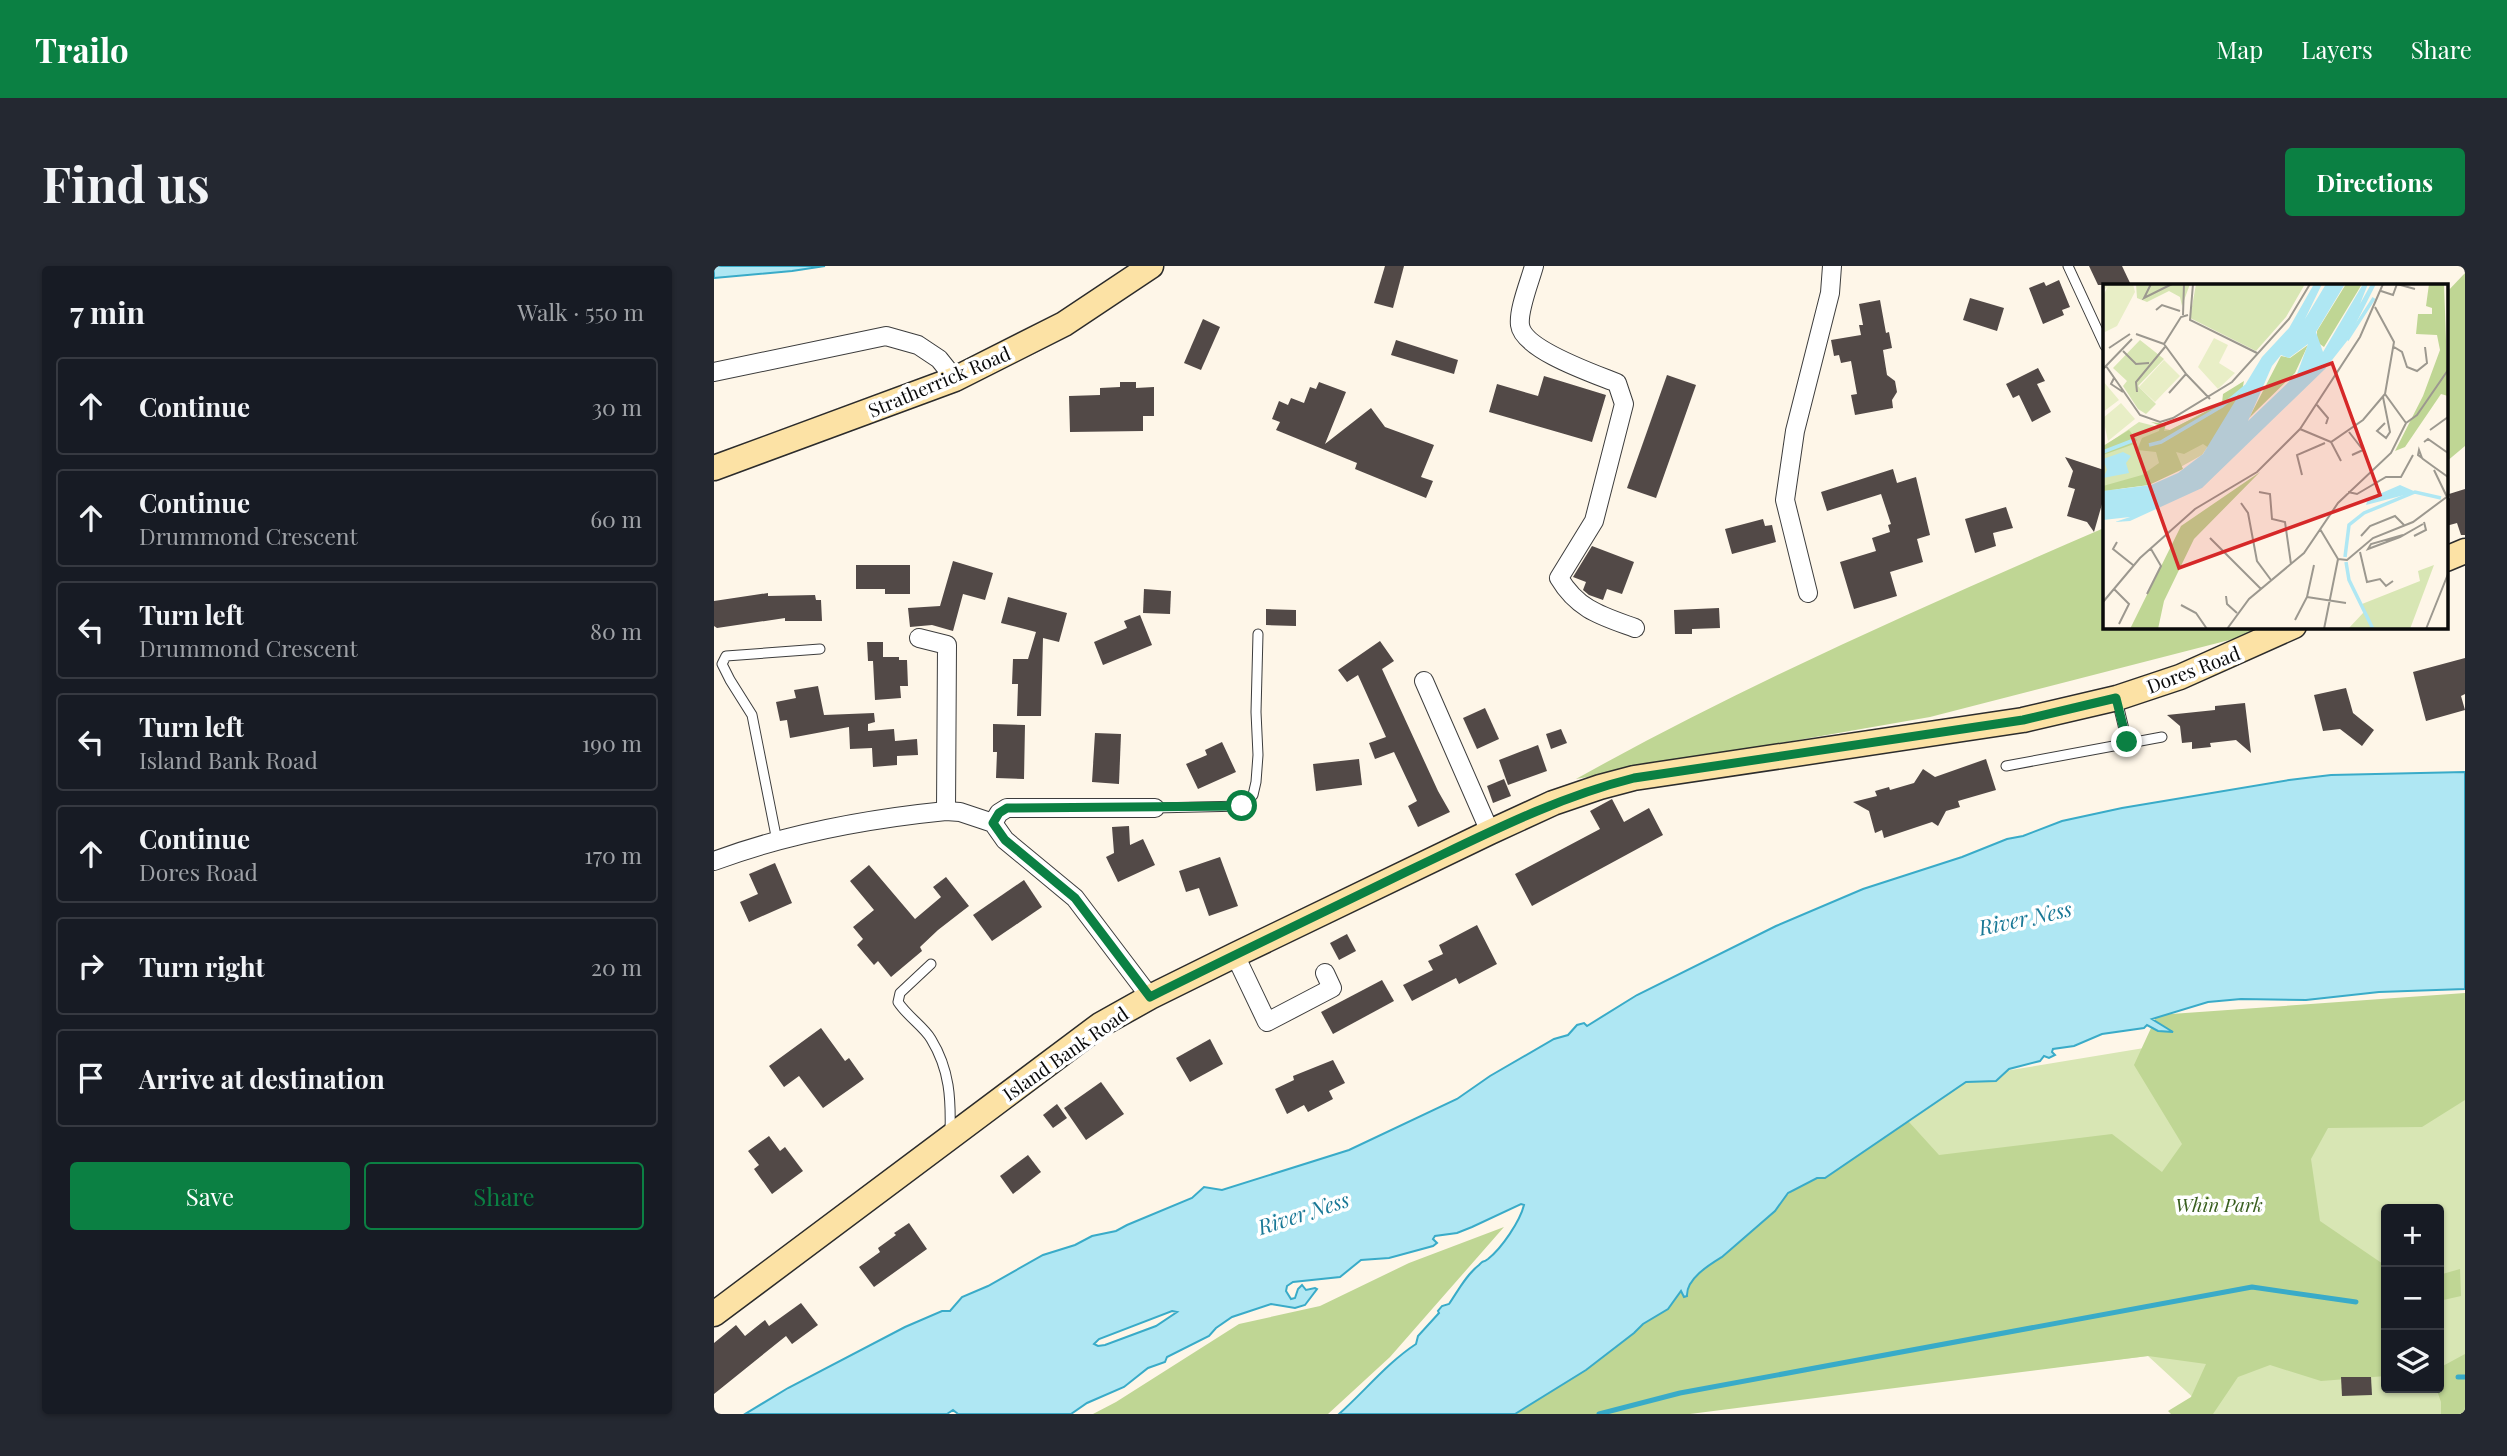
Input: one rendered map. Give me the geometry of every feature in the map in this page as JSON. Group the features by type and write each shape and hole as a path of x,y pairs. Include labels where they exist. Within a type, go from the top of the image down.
{"main road":[{"name":"Stratherrick Road","path":"714,468 955,379 1064,324 1151,266"},
{"path":"2448,558 2465,551"},
{"name":"Dores Road","path":"1634,778 2023,720 2116,698 2180,677 2290,628"},
{"name":"Island Bank Road","path":"714,1314 1100,1025 1150,997 1490,832 1553,803 1634,778"}],"street":[{"path":"1534,266 1520,324 1524,337 1556,358 1617,383 1624,404 1594,521 1559,578 1570,596 1593,613 1635,628"},
{"path":"1808,593 1785,499 1795,431 1830,293 1832,266"},
{"path":"714,372 886,336 918,345 939,359 955,379"},
{"path":"919,638 947,645 946,811"},
{"path":"1424,681 1490,832"},
{"path":"993,823 999,813 1007,808 1155,808"},
{"path":"714,861 755,846 856,822 946,811 960,812 993,823 1005,840 1075,898 1150,997"},
{"path":"1235,955 1267,1022 1332,988 1325,973"}],"lane":[{"path":"2068,266 2103,342"},
{"path":"1155,808 1242,806 1253,795 1258,755 1258,634"},
{"path":"777,841 752,715 722,664 726,656 820,649"},
{"path":"2116,698 2127,742"},
{"path":"2006,766 2162,737"},
{"path":"931,964 900,993 898,1002 907,1016 930,1037 947,1076 951,1095 950,1135"}],"green space":[{"path":"2465,273 2465,446 2448,460 2448,291"},
{"path":"2103,528 2103,628 2260,628 2241,637 1930,717 1576,779 1771,678"},
{"name":"Whin Park","path":"2465,993 2465,1100 2422,1127 2328,1128 2311,1159 2320,1221 2381,1263 2381,1376 2321,1381 2270,1365 2238,1377 2213,1414 2171,1414 2168,1411 2191,1397 2206,1364 2148,1356 1690,1414 1515,1414 1586,1370 1634,1333 1701,1268 1782,1199 1899,1111 1939,1155 2112,1134 2162,1172 2182,1144 2134,1065 2157,1015"},
{"name":"Whin Park","path":"2465,1008 2465,1414 2211,1414 2148,1356 1664,1414 1615,1414 1701,1268 1974,1076 2357,1013"},
{"path":"1504,1227 1390,1357 1328,1414 1093,1414 1239,1324 1320,1306 1409,1263"},
{"path":"2460,1269 2461,1296 2444,1300 2444,1274"},
{"path":"2465,1354 2465,1414 2441,1414 2438,1393 2444,1393 2444,1365"}],"water":[{"path":"714,266 825,266 714,278"},
{"name":"River Ness","path":"2465,772 2465,989 2379,992 2306,1000 2241,999 2208,1002 2152,1019 2173,1032 2158,1031 2147,1025 2144,1028 2102,1034 2074,1046 2053,1049 2055,1055 2049,1058 2044,1056 2040,1061 2009,1069 1996,1081 1966,1082 1825,1178 1817,1178 1788,1193 1775,1211 1694,1278 1687,1296 1684,1297 1681,1291 1668,1309 1643,1324 1586,1370 1515,1414 1339,1414 1386,1368 1416,1344 1418,1336 1442,1306 1449,1304 1470,1273 1488,1259 1504,1241 1522,1211 1524,1205 1521,1204 1457,1233 1435,1236 1433,1239 1437,1243 1433,1246 1389,1258 1361,1260 1340,1277 1293,1282 1287,1286 1286,1291 1291,1299 1295,1298 1302,1285 1306,1290 1317,1289 1305,1305 1295,1308 1271,1304 1232,1317 1209,1336 1167,1357 1165,1362 1148,1368 1124,1387 1087,1403 1071,1414 958,1414 953,1410 947,1414 745,1414 788,1388 905,1327 942,1311 950,1311 962,1297 988,1286 1043,1255 1075,1245 1092,1236 1116,1231 1192,1198 1204,1187 1222,1190 1349,1150 1457,1099 1490,1076 1554,1039 1568,1035 1577,1025 1584,1023 1587,1026 1637,995 1776,926 1863,889 2062,821 2122,808 2331,775","holes":["1172,1311 1177,1312 1156,1326 1105,1345 1094,1344 1099,1339"]}],"building":[{"path":"1385,266 1404,266 1393,308 1374,303"},
{"path":"2089,266 2122,266 2131,284 2103,284 2098,285"},
{"path":"2059,280 2070,307 2062,310 2064,315 2043,324 2029,288 2044,282 2046,286"},
{"path":"1970,298 2004,308 1997,331 1963,320"},
{"path":"1880,300 1886,333 1889,332 1892,348 1883,350 1887,375 1895,381 1897,392 1892,400 1893,408 1855,415 1851,395 1857,394 1851,361 1841,363 1839,355 1834,356 1831,340 1861,335 1859,325 1863,325 1859,304"},
{"path":"1203,319 1220,327 1201,370 1184,363"},
{"path":"1396,340 1458,360 1454,374 1391,355"},
{"path":"2038,368 2045,381 2037,384 2051,412 2032,422 2019,395 2013,398 2006,384"},
{"path":"1667,375 1696,385 1656,498 1627,488"},
{"path":"1544,376 1606,395 1592,442 1489,412 1497,384 1538,396"},
{"path":"1120,382 1136,382 1136,388 1154,387 1154,416 1143,416 1143,431 1070,432 1069,396 1100,395 1100,388 1120,387"},
{"path":"1319,382 1346,392 1325,444 1371,408 1385,427 1434,445 1421,477 1433,481 1426,498 1355,469 1357,463 1276,430 1280,422 1272,419 1279,401 1288,405 1291,398 1304,403 1310,387 1316,389"},
{"path":"2065,457 2103,470 2103,500 2094,532 2087,522 2067,516 2075,489 2068,487 2073,471"},
{"path":"1893,469 1897,483 1916,477 1930,535 1917,539 1923,562 1890,572 1897,596 1854,609 1840,562 1876,551 1872,538 1890,532 1888,525 1891,524 1881,494 1827,511 1821,492"},
{"path":"2465,489 2465,535 2461,535 2457,523 2448,525 2449,494"},
{"path":"2006,507 2013,528 1993,533 1996,546 1975,553 1965,519"},
{"path":"1763,519 1765,526 1772,525 1776,542 1732,554 1725,529"},
{"path":"1592,546 1634,562 1622,594 1607,589 1603,600 1589,595 1583,590 1586,582 1573,577"},
{"path":"953,561 993,573 985,600 963,594 953,631 932,625 910,627 908,608 940,606"},
{"path":"856,565 910,565 910,594 885,594 885,589 856,589"},
{"path":"1144,589 1171,591 1170,614 1143,613"},
{"path":"768,593 768,596 815,595 816,600 821,600 822,621 785,621 785,618 717,628 714,626 714,601"},
{"path":"1008,597 1067,613 1059,642 1043,638 1041,716 1017,716 1018,684 1012,684 1013,659 1028,659 1036,632 1001,623"},
{"path":"1719,608 1720,628 1692,629 1692,634 1675,634 1674,610"},
{"path":"1266,609 1296,610 1296,626 1266,625"},
{"path":"1140,615 1152,645 1103,665 1094,642 1127,628 1124,621"},
{"path":"1380,641 1394,661 1382,669 1450,812 1418,827 1408,806 1417,801 1394,752 1375,759 1369,743 1386,737 1358,675 1347,682 1338,670"},
{"path":"867,642 883,642 883,657 907,660 908,686 900,686 901,698 875,700 873,661 868,661"},
{"path":"2465,658 2465,694 2461,696 2465,710 2426,721 2413,672"},
{"path":"818,686 824,715 874,713 875,722 868,724 868,731 894,729 895,741 917,739 918,755 897,756 897,765 873,767 872,748 850,749 849,727 790,738 787,720 780,721 776,702 796,698 794,690"},
{"path":"2346,688 2353,713 2374,730 2362,746 2340,729 2323,731 2314,695"},
{"path":"2245,703 2251,753 2236,740 2210,743 2211,747 2192,749 2192,742 2182,743 2180,726 2167,715 2215,710 2215,706"},
{"path":"1485,708 1499,739 1477,749 1463,718"},
{"path":"993,724 1025,725 1024,779 996,778 997,752 993,752"},
{"path":"1561,729 1567,743 1551,749 1546,734"},
{"path":"1095,733 1121,734 1119,784 1092,782"},
{"path":"1222,742 1236,772 1198,789 1186,764 1207,755 1205,750"},
{"path":"1538,745 1547,771 1508,785 1499,760"},
{"path":"1359,759 1362,785 1316,791 1313,764"},
{"path":"1986,759 1996,790 1958,801 1960,807 1946,811 1938,826 1932,822 1884,838 1882,830 1875,833 1869,811 1853,802 1877,796 1875,791 1914,783 1923,769 1935,777"},
{"path":"1504,779 1511,796 1493,803 1487,786"},
{"path":"1612,799 1624,822 1649,808 1663,835 1532,906 1515,874 1600,829 1590,811"},
{"path":"1129,826 1130,845 1143,839 1155,865 1118,882 1106,857 1114,853 1112,827"},
{"path":"1220,857 1238,906 1209,916 1199,888 1186,892 1179,871"},
{"path":"775,863 792,903 749,922 740,902 758,894 749,874"},
{"path":"869,865 915,919 941,897 933,887 946,877 969,906 938,930 920,947 922,951 891,977 878,961 874,965 857,945 863,939 853,927 874,910 850,881"},
{"path":"1024,880 1042,907 992,941 973,915"},
{"path":"1477,925 1497,964 1459,984 1456,978 1412,1001 1403,985 1433,970 1428,961 1443,954 1439,945"},
{"path":"1347,934 1356,951 1339,960 1330,943"},
{"path":"1382,980 1394,1001 1333,1034 1321,1012"},
{"path":"821,1028 845,1061 849,1058 864,1079 823,1108 799,1076 784,1087 769,1066"},
{"path":"1210,1039 1223,1064 1190,1082 1176,1058"},
{"path":"1333,1060 1345,1083 1329,1091 1333,1099 1308,1112 1304,1105 1287,1114 1275,1089 1294,1080 1293,1076"},
{"path":"1101,1082 1124,1114 1086,1140 1064,1108"},
{"path":"1057,1104 1067,1118 1053,1128 1043,1115"},
{"path":"769,1136 780,1151 785,1147 803,1171 772,1194 754,1169 759,1165 748,1151"},
{"path":"1028,1155 1041,1172 1013,1194 1000,1176"},
{"path":"909,1223 927,1249 874,1287 859,1267 880,1252 878,1248"},
{"path":"801,1303 818,1325 792,1344 786,1336 714,1394 714,1343 736,1325 745,1336 765,1320 769,1326"},
{"path":"2341,1377 2371,1377 2372,1395 2342,1396"}],"waterway":[{"path":"1599,1414 1680,1393 2252,1287 2356,1302"},
{"path":"2458,1377 2465,1377"}],"route":[{"path":"1242,806 1007,808 999,813 993,823 1005,840 1075,898 1150,997 1553,803 1634,778 1927,736 2023,720 2116,698 2127,742"}]}
